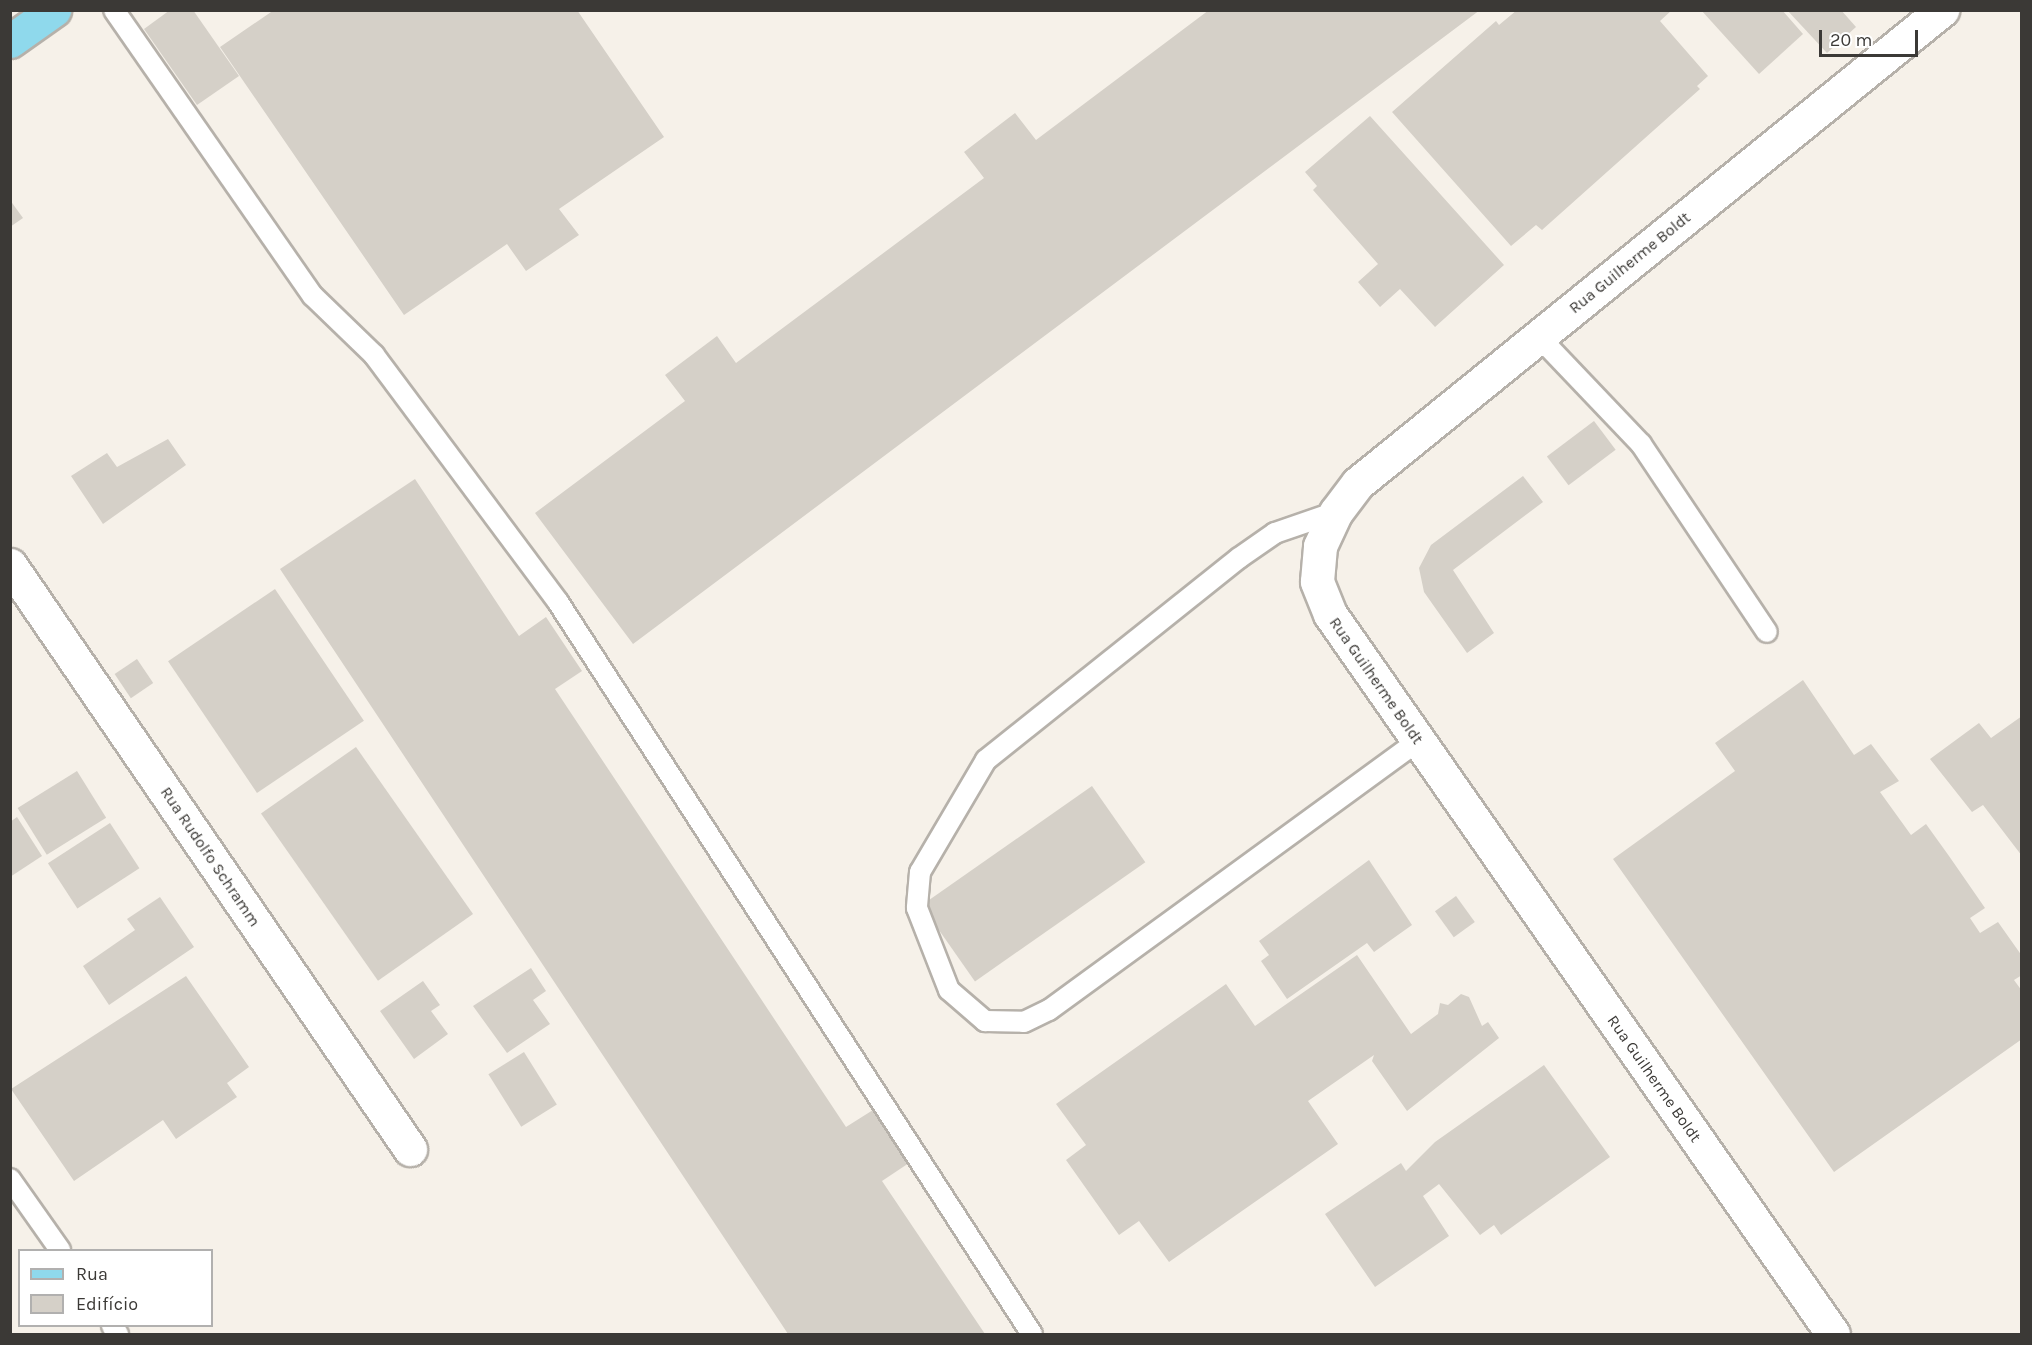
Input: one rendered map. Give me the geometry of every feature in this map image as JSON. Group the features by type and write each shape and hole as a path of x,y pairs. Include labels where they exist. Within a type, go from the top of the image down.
{"main road":[{"path":"10,40 54,10"}],"street":[{"name":"Rua Guilherme Boldt","path":"1833,1335 1330,615 1317,581 1320,546 1336,512 1358,483 1942,10"},
{"name":"Rua Rudolfo Schramm","path":"10,565 410,1149"}],"lane":[{"path":"114,10 313,296 374,355 558,602 1032,1335"},
{"path":"1539,337 1641,444 1767,632"},
{"path":"1336,512 1275,533 1239,558 986,760 920,872 917,908 949,990 985,1021 1024,1022 1049,1010 1418,741"},
{"path":"10,1179 59,1249"}],"building":[{"path":"170,10 193,10 239,76 197,105 144,29"},
{"path":"274,10 577,10 664,137 559,209 579,235 526,271 507,244 404,315 220,47"},
{"path":"1209,10 1480,10 633,644 535,513 685,401 665,375 717,336 736,363 984,178 964,152 1015,113 1036,140"},
{"path":"1517,10 1672,10 1660,21 1708,76 1697,86 1700,89 1542,230 1536,225 1511,246 1392,112 1496,21 1499,25"},
{"path":"1701,10 1782,10 1803,34 1759,74"},
{"path":"1787,10 1841,10 1856,27 1827,53"},
{"path":"1370,116 1504,265 1435,327 1400,289 1380,307 1358,282 1378,264 1313,190 1317,186 1305,172"},
{"path":"10,200 23,218 10,227"},
{"path":"1594,421 1616,450 1569,485 1547,457"},
{"path":"168,439 186,465 103,524 71,476 107,453 117,467"},
{"path":"1523,476 1543,502 1453,570 1494,633 1467,653 1424,592 1419,568 1431,545"},
{"path":"415,479 519,636 546,617 582,671 555,689 846,1127 873,1110 909,1163 882,1181 985,1334 788,1334 280,569"},
{"path":"275,589 364,721 257,793 168,661"},
{"path":"137,659 153,683 131,698 115,674"},
{"path":"1803,680 1854,755 1871,744 1899,781 1880,792 1911,835 1926,824 1949,856 1985,908 1970,918 1980,933 1998,922 2022,956 2022,975 2014,980 2022,991 2022,1039 1834,1172 1613,859 1735,771 1715,743"},
{"path":"2022,716 2022,856 1983,805 1972,812 1930,759 1979,723 1991,738"},
{"path":"356,747 473,914 378,981 261,814"},
{"path":"77,771 106,818 47,855 18,808"},
{"path":"1092,786 1145,862 975,981 922,905"},
{"path":"17,817 42,856 10,877 10,822"},
{"path":"110,823 139,868 77,909 48,863"},
{"path":"1369,860 1412,925 1374,952 1367,943 1287,999 1261,961 1269,955 1259,941"},
{"path":"1456,896 1475,922 1454,937 1435,911"},
{"path":"160,897 194,947 109,1005 83,966 135,930 127,919"},
{"path":"1357,955 1411,1034 1438,1014 1440,1003 1448,1005 1461,994 1469,997 1482,1026 1488,1022 1499,1038 1407,1111 1372,1061 1374,1055 1308,1101 1338,1144 1169,1262 1139,1221 1119,1235 1066,1160 1086,1145 1056,1104 1226,984 1255,1026"},
{"path":"531,968 546,991 533,1000 550,1024 507,1053 473,1006"},
{"path":"186,976 249,1067 227,1083 237,1097 176,1139 163,1120 74,1181 11,1089"},
{"path":"423,981 440,1005 431,1011 448,1034 414,1059 380,1011"},
{"path":"524,1052 557,1105 521,1127 488,1074"},
{"path":"1544,1065 1610,1157 1501,1235 1494,1225 1480,1235 1439,1184 1423,1196 1449,1236 1375,1287 1325,1214 1401,1163 1406,1171 1435,1142"}]}
